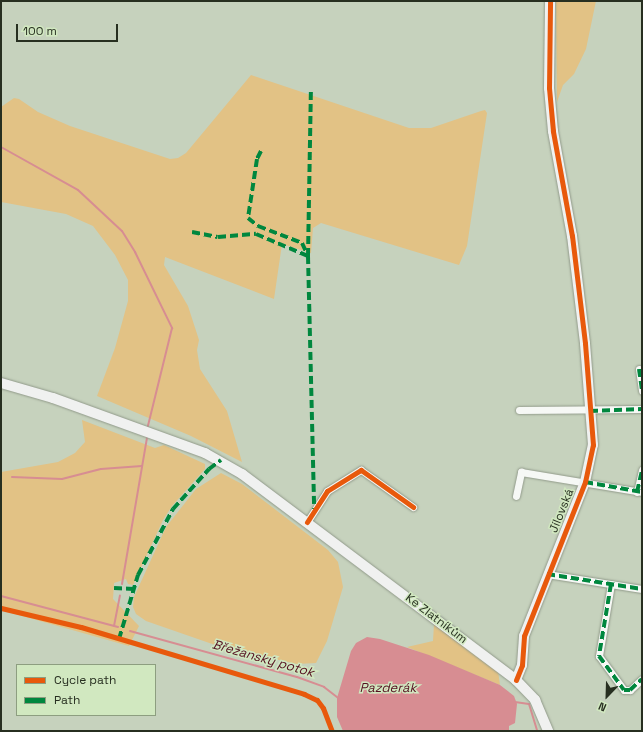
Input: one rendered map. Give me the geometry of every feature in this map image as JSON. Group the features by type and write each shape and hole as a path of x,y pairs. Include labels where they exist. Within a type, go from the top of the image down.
{"street":[{"name":"Jílovská","path":"516,680 522,664 524,636 547,574 585,482 593,445 585,343 572,236 553,131 549,88 550,1"},
{"path":"639,369 642,391"},
{"name":"Ke Zlatníkům","path":"1,383 53,398 205,453 242,474 516,680 535,700 548,731"},
{"path":"519,410 590,411 642,409"},
{"path":"307,522 327,491 361,470 413,507"},
{"path":"516,496 521,472 640,492 642,470"},
{"path":"547,574 642,589"},
{"path":"611,584 599,656 624,690 630,690 642,679"}],"shaded area":[{"path":"556,1 596,1 586,49 574,74 563,85 557,102"},
{"path":"251,75 409,128 431,128 481,111 485,110 487,113 467,246 459,265 321,223 313,228 311,253 282,244 274,299 165,257 164,265 188,306 199,340 197,350 200,369 227,411 242,462 191,436 97,396 115,348 128,301 128,280 115,255 93,226 66,214 1,202 1,107 14,98 19,99 38,112 70,126 170,159 178,158 186,153"},
{"path":"82,420 155,448 164,445 205,464 205,469 172,506 163,520 133,585 128,584 126,579 114,583 113,599 139,626 129,646 1,610 1,472 58,462 75,453 85,442"},
{"path":"221,473 242,484 328,550 338,562 343,587 327,641 316,663 297,664 247,653 241,648 218,646 146,621 136,614 133,607 134,597 166,527 196,489"},
{"path":"434,624 498,671 500,685 407,647 433,641"}],"water":[{"name":"Pazderák","path":"367,637 380,639 429,655 500,685 514,696 517,704 515,723 509,726 509,731 343,731 337,717 337,698 351,651 356,643"}],"waterway":[{"name":"Břežanský potok","path":"1,147 78,190 122,231 135,252 172,328 148,426"},
{"name":"Břežanský potok","path":"122,584 147,437"},
{"path":"12,477 62,479 101,469 142,466"},
{"path":"1,596 118,627"},
{"name":"Břežanský potok","path":"114,626 120,596"},
{"name":"Břežanský potok","path":"130,631 297,677 324,687 338,698"},
{"name":"Břežanský potok","path":"515,702 529,704 537,731"}],"marked path":[{"path":"192,232 218,237 256,234 308,256 311,89"},
{"path":"261,151 257,159 248,218 258,226 302,243 308,256 314,509"},
{"path":"639,369 642,391"},
{"path":"590,411 642,409"},
{"path":"119,639 138,575 173,509 209,469 221,460"},
{"path":"637,492 642,470"},
{"path":"585,482 642,492"},
{"path":"547,574 642,589"},
{"path":"611,584 599,656 624,690 630,690 642,679"},
{"path":"114,588 134,589"}],"cycle path":[{"path":"516,680 522,665 524,636 585,482 593,445 585,343 572,236 553,131 549,88 550,1"},
{"path":"307,522 327,491 361,470 413,507"},
{"path":"1,608 81,627 304,694 317,700 323,708 332,731"}]}
